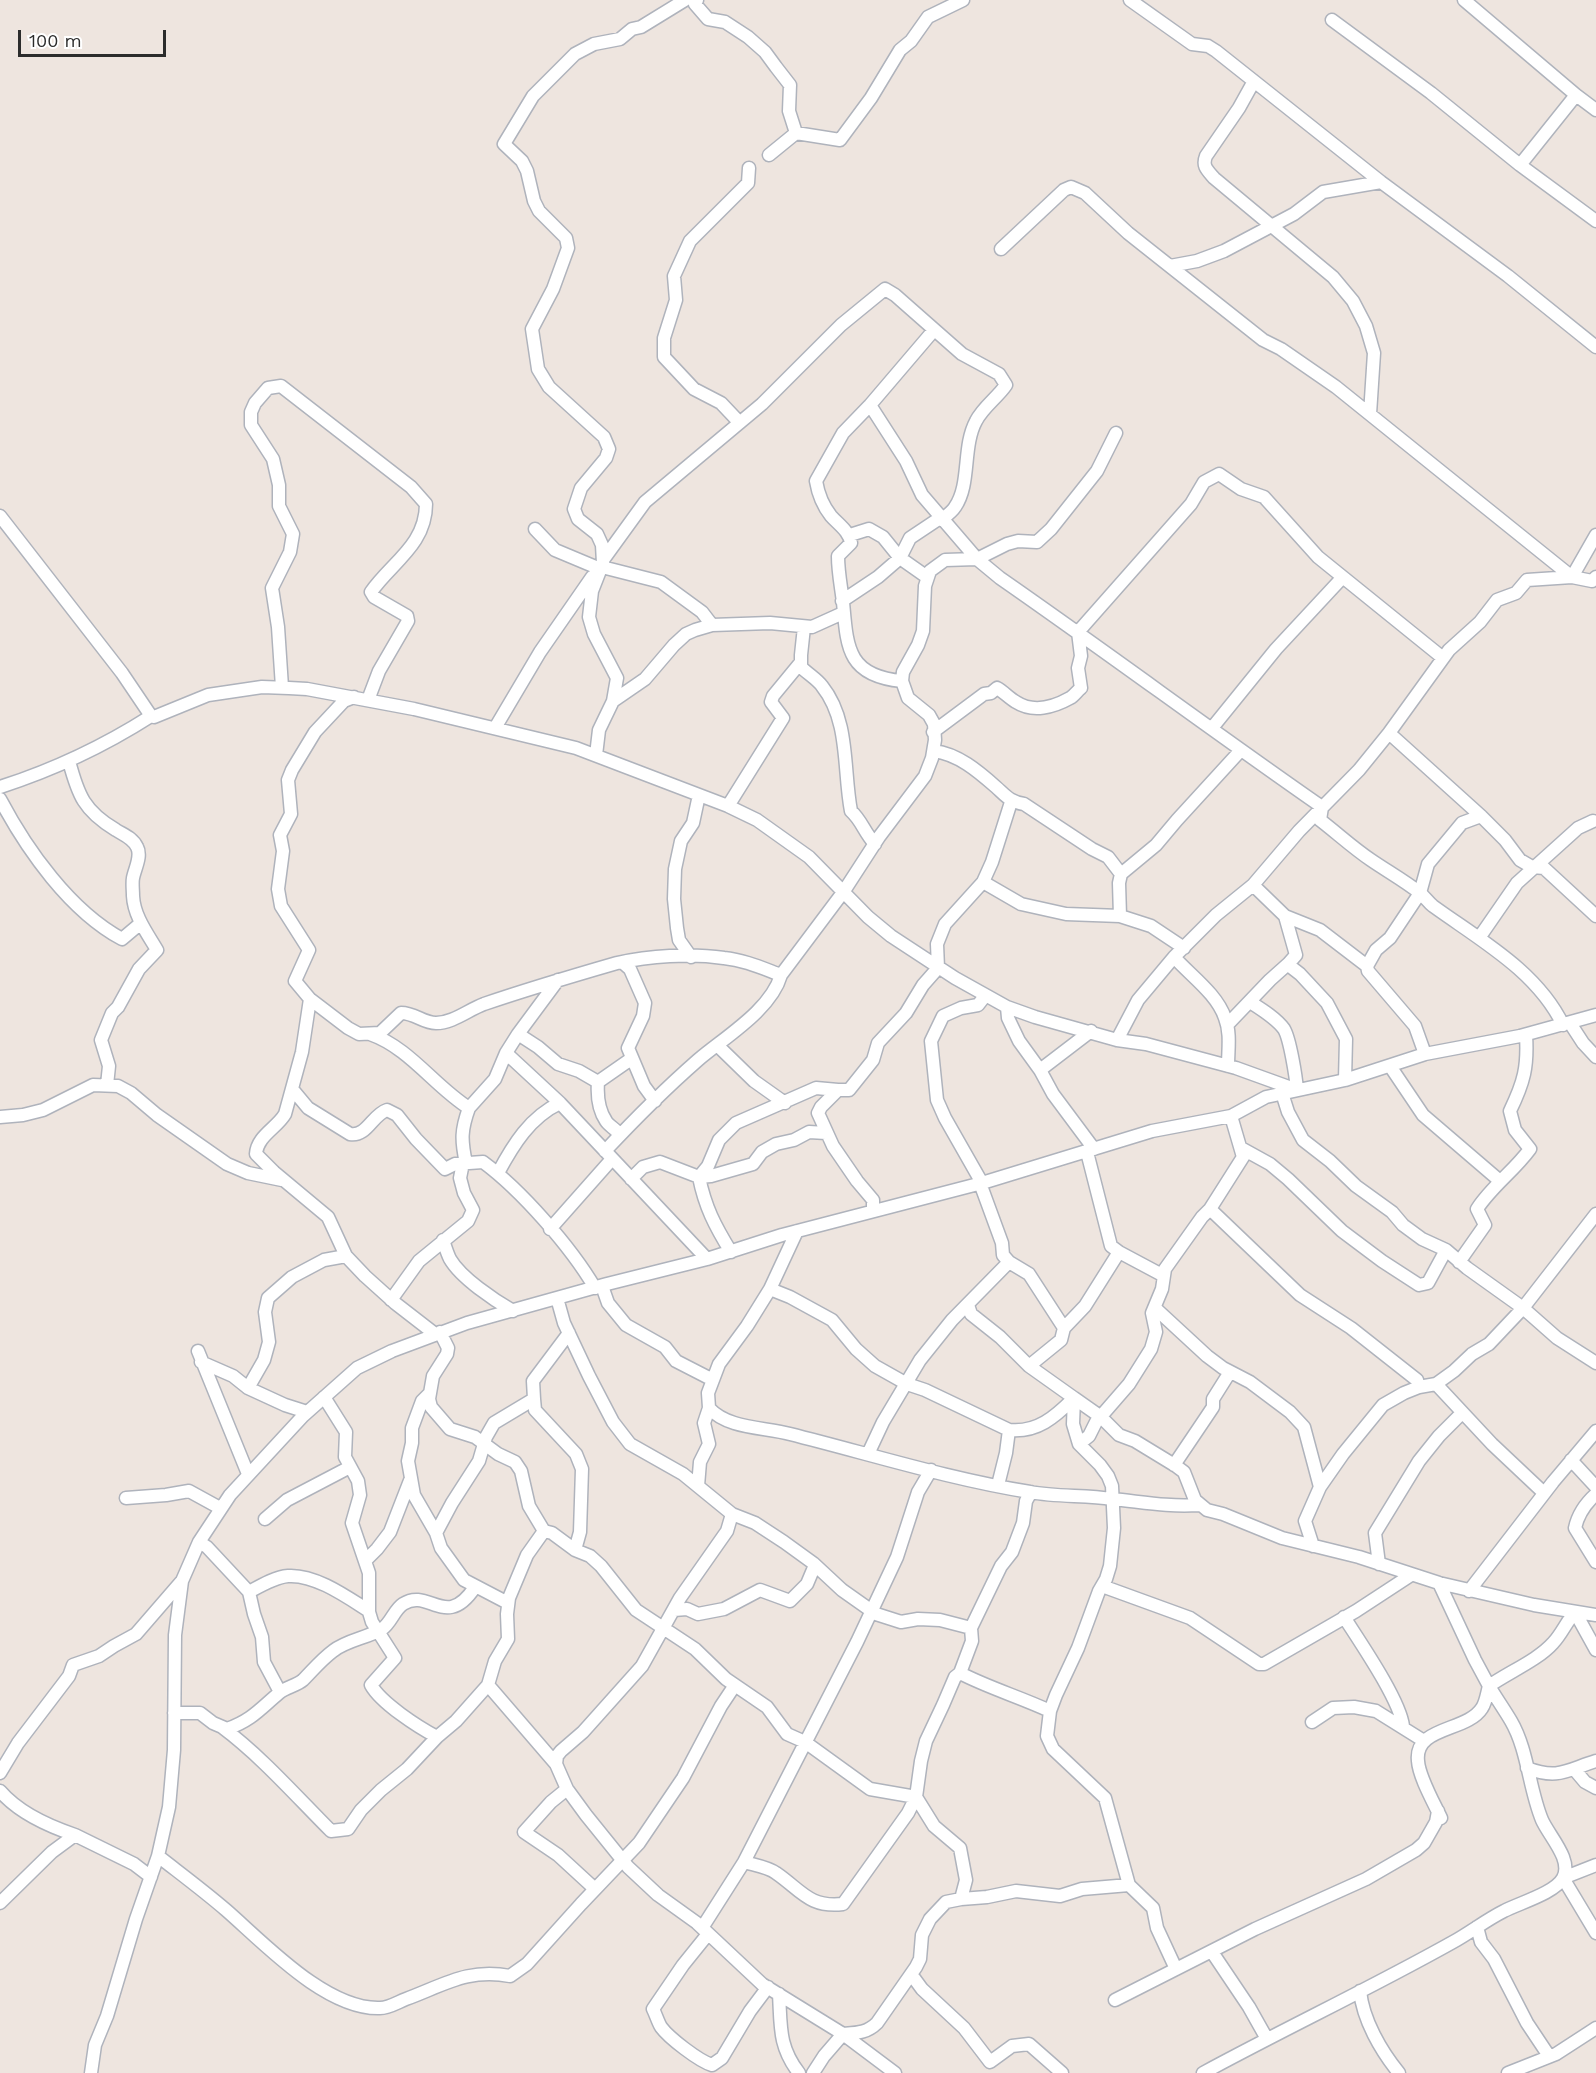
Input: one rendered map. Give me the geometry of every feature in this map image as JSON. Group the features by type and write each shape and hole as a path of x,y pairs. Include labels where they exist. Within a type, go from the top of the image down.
{"street":[{"path":"596,755 598,730 613,701 617,678 594,634 589,617 592,591 601,564 601,540 578,519 574,509 581,488 606,458 609,449 604,437 549,387 538,369 532,329 552,290 568,248 566,238 539,211 522,160 504,144 533,96 575,54 594,44 620,39 632,29 641,27 685,0"},
{"path":"697,0 695,4 708,19 725,22 765,52 790,85 789,111 796,133"},
{"path":"770,155 796,133 840,140 871,98 900,50 911,41 928,17 963,0"},
{"path":"1130,0 1192,44 1208,46 1216,51 1381,182 1500,270 1596,347"},
{"path":"1464,0 1596,110"},
{"path":"1332,20 1431,93 1520,165 1596,220"},
{"path":"1254,81 1203,162 1205,168 1214,178 1334,277 1353,301 1366,326 1374,353 1370,414"},
{"path":"1520,165 1576,95"},
{"path":"739,422 721,403 694,388 664,357 664,338 676,300 674,276 690,241 748,183 749,168"},
{"path":"1170,266 1197,261 1224,251 1294,214 1323,192 1381,182"},
{"path":"1001,249 1064,190 1071,187 1085,193 1128,232 1263,340 1281,349 1370,414 1572,578"},
{"path":"495,728 540,652 645,502 762,404 841,325 885,289 895,295 962,354 999,374 1006,385 998,398 986,406 976,420 967,444 962,490 955,507 941,519 910,538 900,558 843,607 822,624 804,627 770,623 712,625 686,634 645,679 613,701"},
{"path":"902,681 880,679 864,668 854,658 846,642 838,556 850,543 849,535 830,515 821,499 816,481 843,433 934,330"},
{"path":"282,687 278,627 272,588 290,552 293,534 279,506 279,485 273,459 251,424 250,418 255,404 268,388 281,386 411,487 426,504 422,527 412,545 371,592 374,597 407,616 408,621 379,671 368,700"},
{"path":"870,405 906,461 922,495 977,559 1000,578 1322,807"},
{"path":"550,1229 609,1155 620,1136 696,1062 768,1000 778,985 781,975 925,776 934,751 933,724 931,719 908,698 902,681 903,672 924,631 927,577 934,567 945,560 977,559 1018,541 1037,542 1051,529 1097,471 1116,433"},
{"path":"933,732 984,694 992,693 997,688 1027,707 1041,708 1056,705 1072,697 1081,688 1078,668 1081,656 1078,632 1191,504 1204,482 1219,474 1242,489 1264,497 1318,557 1443,658"},
{"path":"0,516 115,665 151,716"},
{"path":"535,529 555,550 661,582 702,612 712,625"},
{"path":"849,535 869,529 883,537 900,558 927,577"},
{"path":"1572,578 1596,535"},
{"path":"1117,1040 1138,1000 1174,957 1216,915 1252,885 1349,780 1389,733 1443,658 1480,622 1497,600 1516,593 1527,580 1572,578 1592,581 1596,577"},
{"path":"1212,728 1276,649 1342,578"},
{"path":"804,627 801,668 821,684 830,697 843,736 851,811 860,819 865,833 875,844"},
{"path":"728,806 783,718 771,702 773,696 801,662"},
{"path":"0,787 69,761 128,731 151,716 154,717 208,695 243,689 282,687 307,689 495,728 596,755 728,806 757,820 795,846 884,931 938,968 1007,1007 1117,1040 1146,1044 1228,1066 1297,1090"},
{"path":"354,698 344,701 315,732 288,780 291,814 280,835 283,851 278,889 281,906 309,950 295,981 310,999 348,1028 359,1034 380,1033 401,1013 410,1013 437,1023 558,980 622,962 656,957 731,959 747,962 781,975"},
{"path":"1389,733 1481,816 1505,840 1516,856 1532,867 1544,868 1596,916"},
{"path":"1120,916 1121,874 1156,845 1241,750"},
{"path":"934,751 956,756 996,786 1011,802 1024,804 1108,857 1121,874"},
{"path":"69,761 77,790 85,806 114,830 130,838 139,851 133,879 133,898 141,923 157,950 139,969 118,1007 112,1013 101,1040 109,1066 107,1084"},
{"path":"691,957 679,940 676,928 675,869 681,841 693,823 699,795"},
{"path":"0,799 35,856 71,900 102,928 122,939 141,923"},
{"path":"699,1177 708,1166 719,1140 736,1123 816,1088 849,1090 857,1082 873,1060 878,1043 906,1013 923,985 938,968 937,944 945,924 983,882 1011,802"},
{"path":"1322,807 1320,820 1519,969 1544,993 1596,1057"},
{"path":"1367,966 1376,950 1390,938 1420,893 1428,864 1462,824 1481,816"},
{"path":"1479,939 1516,883 1578,828 1593,821"},
{"path":"983,882 1021,904 1066,914 1120,916 1151,926 1184,948"},
{"path":"1252,885 1285,916 1320,930 1367,966 1368,971 1415,1026 1425,1054"},
{"path":"1227,1025 1296,955 1285,916"},
{"path":"1174,957 1213,996 1225,1018 1229,1036 1228,1066"},
{"path":"622,962 630,969 645,1003 643,1016 628,1048 644,1086 655,1101"},
{"path":"1289,963 1327,1003 1346,1039 1346,1080"},
{"path":"391,1300 419,1262 468,1221 472,1210 460,1178 464,1163 461,1141 463,1125 469,1108 495,1079 506,1053 518,1034 558,980"},
{"path":"985,996 978,1005 961,1008 943,1016 931,1041 938,1100 945,1118 981,1183 1002,1243 1003,1254 1009,1262 1029,1274 1064,1328"},
{"path":"310,999 302,1052 293,1090 281,1122 260,1142 256,1148 256,1154 328,1217 346,1256 391,1300 438,1333 448,1348 447,1354 432,1376 429,1400 434,1413 450,1429 475,1437 498,1454 515,1462 521,1471 529,1506 544,1531 552,1533 575,1550 590,1556 601,1566 636,1610 695,1649 726,1679 767,1707 787,1734 805,1742 870,1789 916,1797 934,1826 960,1848 966,1880 961,1899"},
{"path":"1251,1002 1268,1014 1284,1030 1297,1090"},
{"path":"1007,1007 1008,1018 1016,1036 1090,1150 1111,1246 1164,1276"},
{"path":"91,2073 95,2045 107,2016 158,1856 172,1784 175,1635 182,1581 199,1542 220,1508 248,1474 307,1412 357,1368 438,1333 556,1298 707,1259 873,1210 981,1183 1152,1131 1231,1116 1266,1097 1346,1080 1425,1054 1526,1035 1596,1015"},
{"path":"1040,1070 1090,1031"},
{"path":"366,1033 393,1045 457,1101 469,1108"},
{"path":"518,1034 558,1064 579,1071 598,1082"},
{"path":"1459,1262 1485,1225 1477,1209 1487,1194 1530,1149 1515,1130 1510,1111 1522,1086 1527,1058 1526,1035"},
{"path":"717,1045 754,1081 785,1103"},
{"path":"506,1053 560,1103 707,1259"},
{"path":"598,1082 631,1059"},
{"path":"1390,1066 1423,1115 1500,1181"},
{"path":"598,1082 597,1099 606,1122 615,1128 620,1136"},
{"path":"0,1117 43,1110 93,1084 118,1086 131,1093 194,1142 238,1169 284,1180"},
{"path":"293,1090 308,1108 354,1135 364,1131 382,1111 391,1111 445,1169 464,1163 483,1162 498,1173 550,1229 626,1325 665,1347 676,1361 713,1380"},
{"path":"838,1090 818,1113 826,1133 857,1181 873,1200 873,1210"},
{"path":"1282,1093 1288,1112 1303,1140 1392,1212 1403,1225 1422,1239 1446,1251 1523,1308 1557,1338 1596,1363"},
{"path":"498,1173 512,1148 536,1118 560,1103"},
{"path":"1079,1444 1089,1436 1096,1422 1129,1384 1151,1349 1156,1332 1152,1313 1165,1269 1210,1209 1243,1157 1231,1116"},
{"path":"631,1179 643,1167 660,1162 699,1177 711,1176 753,1164 762,1152 808,1132 826,1133"},
{"path":"1241,1148 1269,1164 1288,1179 1342,1231 1382,1261 1419,1284 1428,1283 1446,1251"},
{"path":"238,1169 256,1154"},
{"path":"699,1177 704,1201 712,1220 731,1251"},
{"path":"1210,1209 1300,1295 1351,1328 1417,1380 1419,1387"},
{"path":"1313,1546 1305,1521 1320,1487 1343,1454 1383,1405 1419,1387 1436,1384 1472,1354 1490,1344 1523,1308 1596,1214"},
{"path":"698,1486 700,1462 709,1444 704,1423 709,1408 708,1393 719,1364 770,1289 797,1231"},
{"path":"443,1240 450,1259 462,1274 495,1301 513,1311"},
{"path":"1029,1366 1061,1340 1064,1328 1085,1306 1119,1252"},
{"path":"248,1388 264,1359 269,1342 265,1312 268,1298 292,1277 324,1260 346,1256"},
{"path":"868,1454 882,1422 920,1360 952,1320 1009,1262"},
{"path":"770,1289 832,1320 856,1349 875,1366 907,1384 925,1390 1009,1430 1020,1432 1037,1428 1056,1416 1074,1398"},
{"path":"556,1298 569,1333 613,1422 630,1444 683,1474 732,1514 755,1523 815,1566 842,1590 886,1619 901,1622 918,1618 940,1620 971,1628"},
{"path":"968,1305 971,1314 1000,1337 1029,1366 1101,1417 1119,1435 1135,1441 1184,1472 1192,1496 1199,1505 1207,1510 1223,1514 1282,1538 1439,1583 1534,1605 1596,1615"},
{"path":"1155,1308 1207,1356 1250,1382 1290,1412 1304,1427 1320,1487"},
{"path":"569,1333 533,1381 535,1410 576,1454 582,1469 580,1532 575,1550"},
{"path":"248,1474 200,1356 248,1388 285,1405 307,1412"},
{"path":"1174,1465 1213,1407 1213,1399 1230,1372"},
{"path":"1436,1384 1521,1473 1544,1493"},
{"path":"429,1394 422,1401 412,1428 412,1443 408,1461 414,1496 436,1533 441,1548 464,1580 508,1604"},
{"path":"324,1397 346,1432 345,1457 358,1481 360,1495 352,1523 369,1573 369,1611 395,1658 371,1685 377,1695 420,1728 437,1737"},
{"path":"1074,1398 1073,1424 1079,1444 1108,1476 1112,1486 1114,1528 1110,1566 1050,1711 1047,1724 1049,1743 1105,1798 1129,1885 1153,1908 1157,1928 1176,1969"},
{"path":"436,1533 479,1461 486,1437 494,1423 534,1399"},
{"path":"709,1408 717,1417 736,1423 787,1433 932,1470 1031,1492 1137,1503 1199,1505"},
{"path":"1379,1564 1375,1533 1419,1461 1462,1413"},
{"path":"998,1485 1009,1430"},
{"path":"1469,1591 1544,1493 1596,1431"},
{"path":"1571,1460 1596,1487"},
{"path":"265,1519 286,1500 350,1467"},
{"path":"773,1991 750,2011 722,2058 712,2065 692,2055 662,2028 653,2009 705,1931 784,1786 897,1557 918,1492 932,1470"},
{"path":"365,1561 390,1532 411,1478"},
{"path":"126,1498 189,1491 220,1508"},
{"path":"744,1862 774,1871 798,1893 826,1906 843,1905 908,1813 916,1797 926,1741 954,1677 960,1673 972,1641 971,1628 1001,1566 1012,1552 1023,1523 1026,1501 1031,1492"},
{"path":"1596,1494 1588,1501 1577,1519 1575,1528 1596,1562"},
{"path":"556,1764 557,1756 561,1751 583,1732 642,1666 704,1562 727,1531 732,1514"},
{"path":"222,1727 271,1769 331,1831 348,1829 361,1810 456,1721 488,1685 495,1661 508,1639 508,1604 527,1555 544,1531"},
{"path":"199,1542 207,1547 249,1592 262,1637 264,1662 280,1692"},
{"path":"674,1610 687,1609 698,1614 724,1609 760,1590 790,1602 807,1584 815,1566"},
{"path":"1102,1586 1190,1618 1259,1664 1268,1662 1411,1575"},
{"path":"249,1592 288,1576 320,1582 369,1611"},
{"path":"0,1773 18,1743 69,1676 73,1665 99,1656 136,1634 182,1581"},
{"path":"1439,1583 1474,1660 1512,1721 1542,1821 1564,1861 1563,1878 1596,1933"},
{"path":"174,1713 200,1713 213,1724 227,1730 245,1723 280,1692 300,1682 334,1650 384,1628 402,1604 415,1600 444,1607 454,1606 462,1604 475,1587"},
{"path":"1116,2000 1255,1929 1366,1879 1416,1850 1440,1832 1442,1819 1418,1761 1418,1752 1424,1741 1476,1714 1482,1708 1490,1686 1534,1658 1554,1642 1575,1611"},
{"path":"1575,1611 1596,1650"},
{"path":"1344,1617 1391,1696 1402,1718 1403,1726"},
{"path":"960,1673 1050,1711"},
{"path":"488,1685 556,1764 567,1789 622,1860 658,1894 705,1931 773,1991 843,2034 895,2073"},
{"path":"158,1856 307,1980 340,1998 363,2007 382,2008 452,1980 474,1974 494,1973 510,1976 527,1964 639,1843 683,1778 721,1706 735,1685"},
{"path":"1312,1722 1333,1708 1354,1707 1376,1711 1424,1741"},
{"path":"1527,1768 1549,1775 1596,1761"},
{"path":"1574,1769 1585,1782 1596,1788"},
{"path":"567,1789 551,1802 524,1832 558,1855 595,1889"},
{"path":"0,1791 10,1803 134,1864 151,1877"},
{"path":"0,1903 52,1852 75,1835"},
{"path":"1203,2073 1360,1992 1503,1911 1555,1887 1563,1878 1596,1865"},
{"path":"813,2073 843,2034 860,2033 872,2028 920,1959 922,1935 930,1919 946,1902 1016,1891 1060,1896 1082,1889 1129,1885"},
{"path":"1477,1927 1481,1942 1494,1959 1527,2023 1549,2056"},
{"path":"1212,1952 1249,2007 1267,2039"},
{"path":"911,1974 922,1989 964,2028 990,2062 1012,2046 1029,2044 1062,2073"},
{"path":"773,1991 781,2037 793,2066 799,2073"},
{"path":"1360,1992 1362,2005 1369,2021 1390,2062 1399,2073"},
{"path":"1516,2072 1556,2054 1596,2028"}]}
